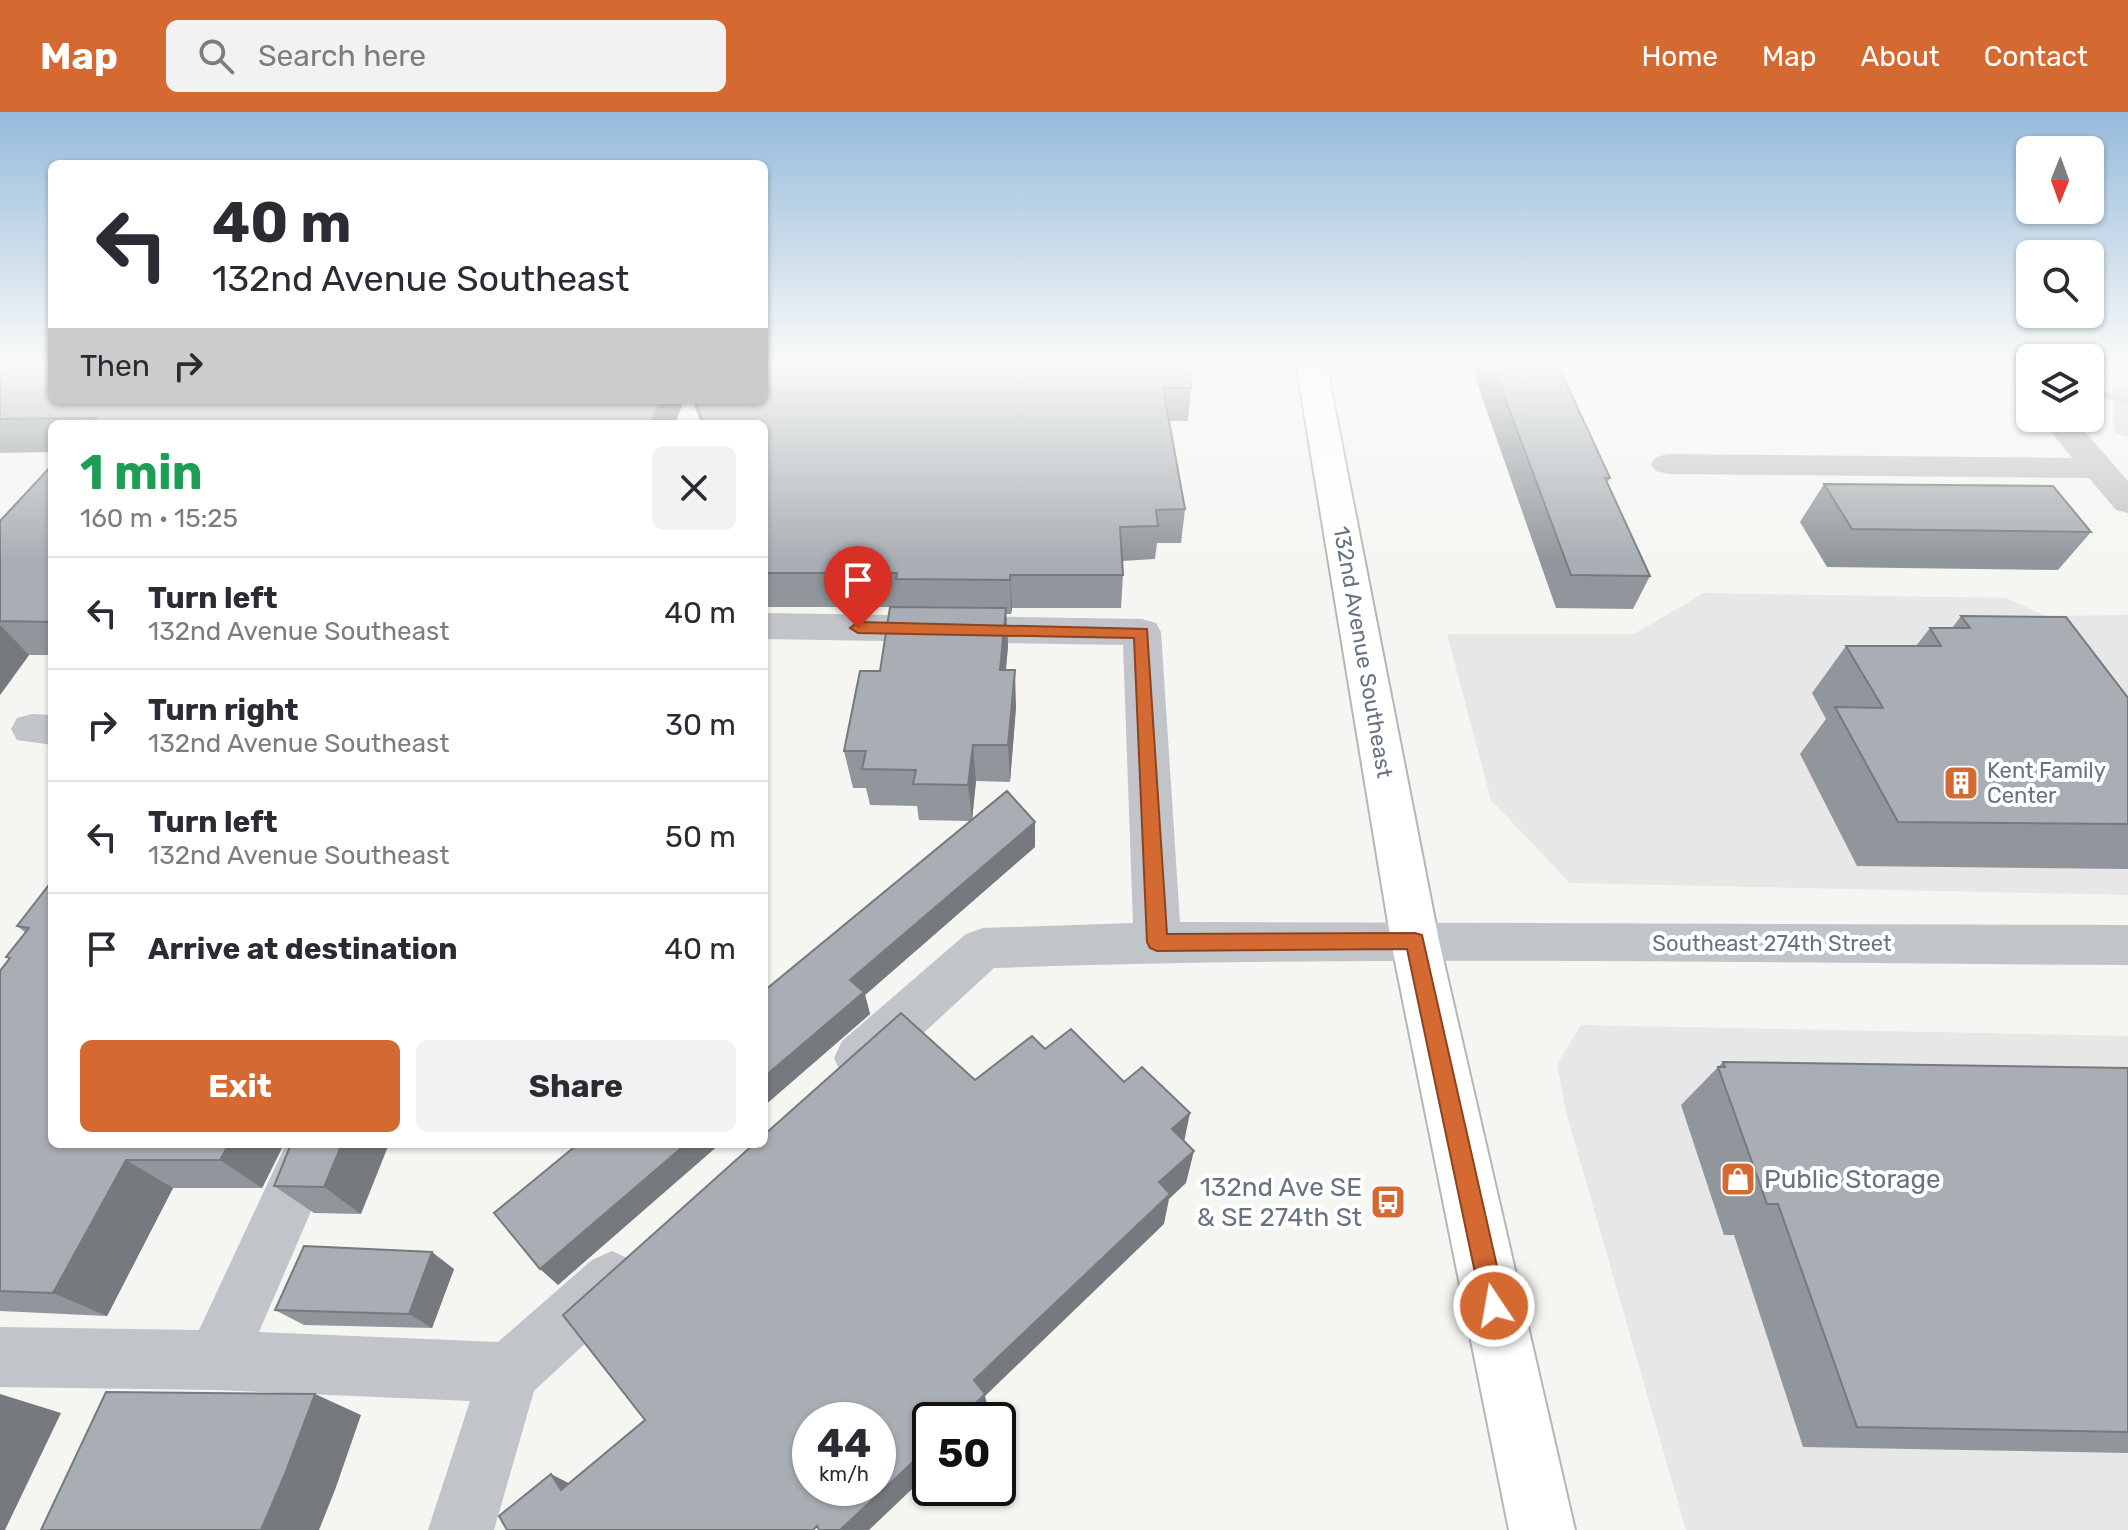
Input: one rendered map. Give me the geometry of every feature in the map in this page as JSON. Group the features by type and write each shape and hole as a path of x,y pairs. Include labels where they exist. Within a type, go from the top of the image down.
{"main road":[{"name":"132nd Avenue Southeast","path":"1323,429 1415,941 1542,1530"}],"street":[{"path":"2068,432 2128,502"},
{"path":"1668,464 2099,468"},
{"path":"768,626 1142,632 1157,942"},
{"path":"829,1086 983,948 1157,942 1415,941"},
{"name":"Southeast 274th Street","path":"1415,941 2128,945"},
{"path":"216,1360 311,1148"},
{"path":"461,1530 509,1373 651,1245"},
{"path":"0,1357 216,1360 509,1373"}],"shaded area":[{"path":"2114,429 2128,429 2128,437 2114,432"},
{"path":"1704,593 2006,598 2046,616 2128,615 2128,895 1570,883 1491,800 1447,634 1634,634"},
{"name":"Public Storage","path":"1581,1025 2128,1036 2128,1530 1686,1530 1566,1112 1557,1064"}],"building":[{"path":"768,429 1170,429 1185,509 1156,510 1158,526 1120,527 1123,575 1010,575 1010,580 896,579 897,573 768,573"},
{"path":"1517,429 1587,429 1610,478 1605,478 1650,576 1571,575"},
{"path":"48,469 48,622 0,621 0,521"},
{"path":"1824,484 2053,486 2091,532 1852,529"},
{"path":"890,607 1006,608 1000,670 1015,670 1008,745 973,745 968,785 913,784 916,770 862,769 866,751 844,751 860,671 880,671"},
{"name":"Kent Family Center","path":"1961,616 2066,617 2128,698 2128,824 1898,822 1835,707 1883,708 1846,646 1941,646 1930,628 1970,628"},
{"path":"1007,791 1035,822 850,980 864,992 768,1074 768,988"},
{"path":"48,886 48,1148 227,1148 220,1160 126,1160 53,1293 0,1291 0,971 10,958 6,957 29,928 17,926"},
{"path":"901,1013 975,1080 1032,1036 1045,1049 1071,1029 1124,1082 1142,1067 1190,1113 1172,1129 1194,1151 1159,1182 1170,1194 974,1380 985,1394 977,1402 912,1402 912,1463 896,1478 896,1402 792,1402 792,1506 866,1506 840,1530 819,1530 817,1526 813,1530 507,1530 499,1516 551,1474 561,1490 645,1420 563,1315 750,1148 768,1148 768,1131"},
{"path":"1723,1062 2128,1068 2128,1432 1857,1427 1778,1204 1767,1204 1718,1067 1725,1067"},
{"path":"289,1148 340,1148 324,1187 274,1186"},
{"path":"573,1148 681,1148 540,1269 494,1213"},
{"path":"304,1246 432,1252 409,1314 275,1310"},
{"path":"106,1392 315,1394 261,1530 41,1530"}],"place":[{"name":"Kent Family Center","path":"1961,783"},
{"name":"Public Storage","path":"1738,1179"},
{"name":"132nd Ave SE & SE 274th St","path":"1388,1202"}],"route":[{"path":"858,628 1142,632 1157,942 1415,941 1494,1306"}]}
